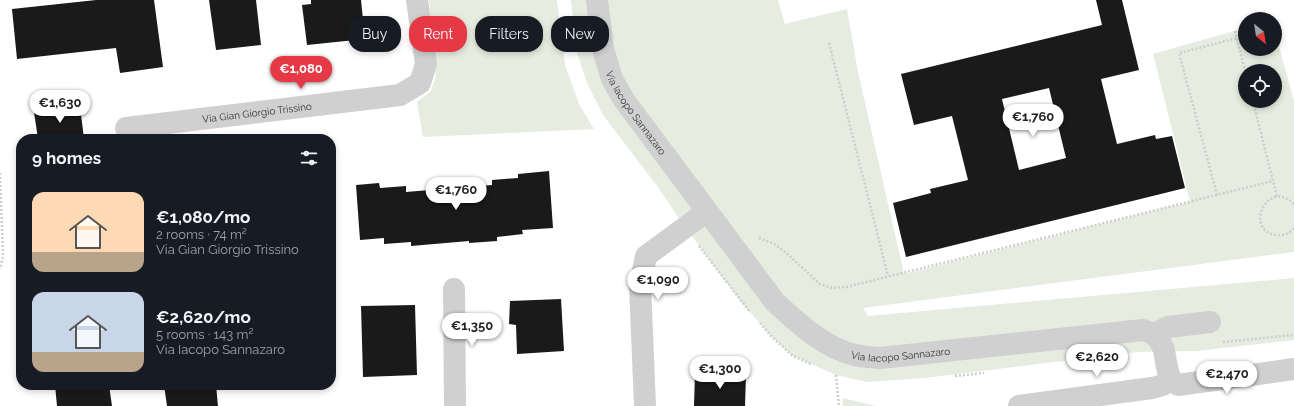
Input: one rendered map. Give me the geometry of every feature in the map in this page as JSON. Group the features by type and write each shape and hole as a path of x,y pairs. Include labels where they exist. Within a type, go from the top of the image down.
{"street":[{"name":"Via Gian Giorgio Trissino","path":"126,128 400,95 420,83 426,64 417,0"},
{"name":"Via Iacopo Sannazaro","path":"597,0 603,49 612,78 624,100 774,302 798,323 824,342 855,355 880,358 1143,330 1154,334"},
{"path":"645,406 640,285 646,256 706,212"},
{"path":"454,289 455,406"},
{"path":"1210,322 1168,327 1154,334 1162,342 1165,349 1168,371 1171,379 1178,385 1294,369"},
{"path":"1019,406 1152,388 1163,385 1171,379"}],"path":[{"path":"1235,31 1243,64"},
{"path":"1217,195 1179,54 1237,38"},
{"path":"829,44 888,276"},
{"path":"1255,108 1277,197"},
{"path":"0,173 4,256 0,269"},
{"path":"714,266 759,238 784,250 820,284 832,288 846,287 1273,181"},
{"path":"1294,204 1289,200 1277,197 1265,203 1260,215 1264,228 1274,235 1287,234 1294,228"},
{"path":"836,375 839,406"}],"shaded area":[{"path":"429,0 557,0 559,16 551,16 551,52 563,52 565,65 579,104 594,129 423,137 417,102 431,91 436,76 434,52 467,52 467,16 430,16"},
{"path":"571,0 778,0 785,24 847,9 858,72 904,274 1190,202 1153,54 1238,30 1238,56 1282,56 1294,101 1294,252 863,308 868,316 1294,278 1294,340 1196,351 1136,352 925,378 867,382 836,375 793,356 772,337 742,303 685,227 657,186 603,115 587,83 577,52 609,52 609,16 573,16"},
{"path":"842,398 876,406 843,406"}],"building":[{"path":"96,0 154,0 163,67 120,73 116,48 17,59 12,9"},
{"path":"209,0 256,0 261,45 216,50"},
{"path":"311,0 361,0 363,16 348,16 348,41 307,45 302,5 311,4"},
{"path":"1096,0 1122,0 1139,70 1101,79 1117,144 1155,135 1156,139 1172,136 1185,188 906,257 893,203 931,193 930,189 968,180 952,116 914,125 901,74 1102,25","holes":["1049,88 1066,158 1019,170 1002,99"]},
{"path":"80,106 83,134 37,134 34,112"},
{"path":"549,171 553,228 522,230 523,234 497,237 497,241 469,243 469,241 411,246 411,242 384,244 384,238 360,240 356,185 379,183 380,188 406,186 406,192 492,185 492,180 518,178 518,174"},
{"path":"561,299 564,351 517,354 516,325 509,324 510,301"},
{"path":"415,305 417,375 363,377 361,306"},
{"path":"695,373 746,374 745,406 694,406"},
{"path":"55,390 110,390 112,406 57,406"},
{"path":"165,390 216,390 218,406 167,406"}]}
